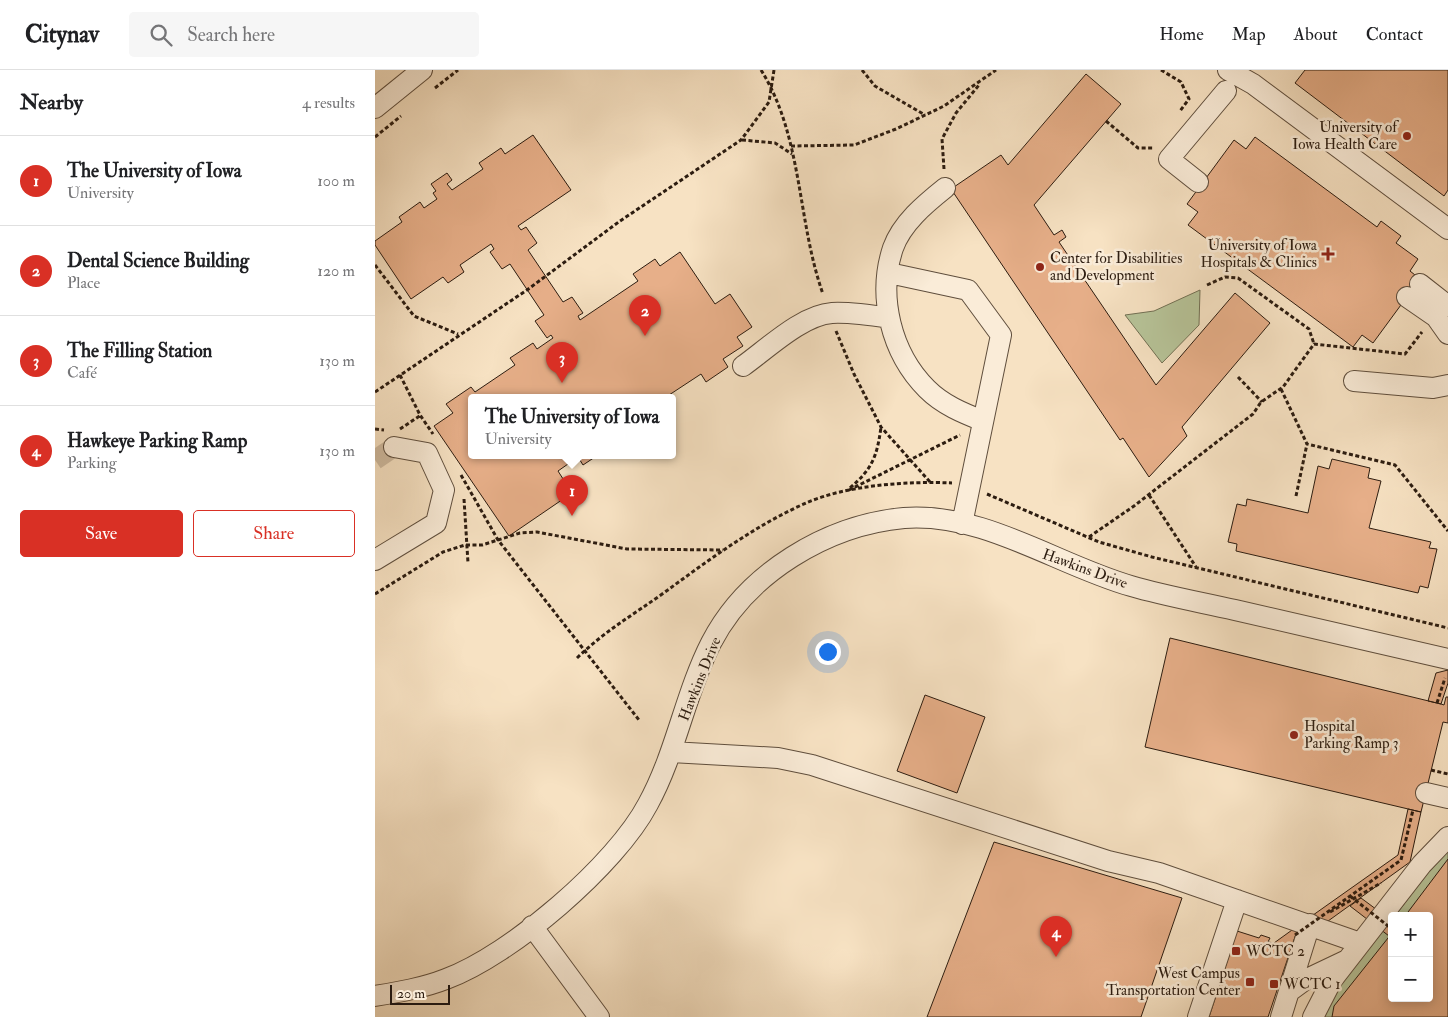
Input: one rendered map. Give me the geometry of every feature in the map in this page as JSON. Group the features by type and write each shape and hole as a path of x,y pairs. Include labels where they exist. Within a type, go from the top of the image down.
{"street":[{"path":"375,108 422,70"},
{"path":"1228,70 1253,84 1448,229"},
{"path":"1198,182 1169,158 1226,91"},
{"path":"945,188 924,205 907,224 894,247 886,294 889,318 897,344 911,370 928,390 950,407 982,427"},
{"path":"889,273 968,290 1001,335 962,524"},
{"path":"1448,306 1413,291 1448,334"},
{"path":"743,366 802,324 830,313 853,313 889,318"},
{"path":"1354,381 1433,388 1448,385"},
{"path":"375,560 436,523 444,490 427,453 394,447"},
{"name":"Hawkins Drive","path":"375,996 418,989 447,979 476,965 533,926 597,870 624,840 647,807 671,752 712,641 741,602 767,576 792,557 844,531 906,518 962,524 993,533 1130,586 1448,659"},
{"path":"671,752 778,758 812,765 1108,861 1159,873 1360,943"},
{"path":"1429,781 1448,786"},
{"path":"1429,781 1448,798"},
{"path":"1313,1017 1324,992 1347,960 1433,850 1448,836"},
{"path":"1198,1017 1237,900"},
{"path":"1281,1017 1310,925"},
{"path":"533,926 599,1017"},
{"path":"1289,991 1305,980 1347,960"}],"path":[{"path":"430,91 458,70"},
{"path":"761,70 772,88 783,114 791,146 805,226 821,287 854,374 881,427 930,482"},
{"path":"375,392 458,334 527,290 620,221 741,140 769,102 774,70"},
{"path":"862,70 875,86 925,115"},
{"path":"791,146 854,145 896,129 925,115 981,82 996,70"},
{"path":"1161,70 1181,82 1189,99 1179,113"},
{"path":"945,188 942,139 956,113 981,82"},
{"path":"375,137 409,109"},
{"path":"1106,121 1138,148 1154,148 1159,142"},
{"path":"741,140 775,143 792,155"},
{"path":"375,266 414,316 458,334"},
{"path":"1207,285 1225,277 1238,278 1309,329 1314,344"},
{"path":"1314,344 1405,354 1425,328"},
{"path":"1088,538 1149,495 1253,414 1262,402 1281,388 1314,344"},
{"path":"400,375 420,415 436,439"},
{"path":"1238,377 1262,402"},
{"path":"1281,388 1307,444 1296,496"},
{"path":"847,491 864,476 874,461 881,427"},
{"path":"577,658 623,618 723,550 807,503 847,491 982,427"},
{"path":"1307,444 1395,465 1448,531"},
{"path":"457,470 498,540 639,720"},
{"path":"463,478 463,488"},
{"path":"847,491 930,482 952,482 970,486 1088,538 1151,557 1448,628"},
{"path":"1149,495 1197,568"},
{"path":"463,497 465,545 468,563"},
{"path":"1107,517 1111,522"},
{"path":"375,594 443,552 465,545 482,545 520,533 537,532 627,549 723,550"},
{"path":"1437,703 1444,678 1448,678"},
{"path":"1429,781 1448,774"},
{"path":"1310,925 1401,860 1413,810"},
{"path":"1310,925 1386,880"},
{"path":"1350,896 1388,926"}],"green space":[{"path":"1200,290 1199,325 1162,363 1125,315 1154,311"},
{"path":"1448,851 1448,1017 1325,1017 1327,1002 1388,924 1388,1002 1433,1002 1433,912 1398,912 1442,854"}],"building":[{"name":"University of Iowa Health Care","path":"1305,70 1448,70 1448,190 1444,196 1295,83"},
{"name":"Center for Disabilities and Development","path":"1086,74 1121,104 1034,205 1054,235 1062,230 1066,237 1059,242 1156,385 1235,293 1270,323 1182,427 1187,436 1149,477 1123,438 1120,440 951,189 1001,155 1008,165"},
{"path":"533,135 571,190 518,226 521,230 526,227 537,243 528,250 563,302 572,297 583,313 578,316 580,320 638,281 633,274 655,259 660,266 680,252 715,304 730,294 752,327 737,337 743,346 723,359 728,367 706,382 701,374 671,394 468,394 468,459 575,459 558,471 572,493 509,536 434,426 453,413 446,404 471,387 475,392 515,365 510,358 533,343 537,349 553,338 551,335 547,338 535,321 544,315 510,264 502,269 490,252 494,249 491,244 460,265 464,272 448,283 443,277 411,299 375,245 375,241 402,222 399,217 420,202 424,208 437,199 433,193 436,191 431,184 447,173 452,180 447,184 452,190 483,169 479,163 501,148 505,154"},
{"path":"1255,137 1377,227 1381,221 1401,236 1396,243 1418,259 1410,271 1420,279 1373,343 1362,335 1353,347 1188,225 1198,212 1187,204 1234,140 1246,149"},
{"path":"579,459 592,459 583,465"},
{"path":"1332,459 1370,468 1368,478 1381,481 1369,528 1431,542 1429,548 1437,549 1428,588 1420,586 1418,593 1236,551 1237,544 1228,542 1237,504 1246,506 1247,499 1308,513 1318,466 1329,469"},
{"name":"Hospital Parking Ramp 3","path":"1170,638 1444,705 1446,697 1448,697 1448,723 1443,722 1421,812 1145,747"},
{"path":"1448,670 1448,683 1441,704 1428,701 1436,673"},
{"path":"925,695 985,717 957,793 897,771"},
{"path":"1408,809 1421,812 1410,862 1292,947 1299,925 1398,855"},
{"path":"994,842 1182,898 1141,1017 927,1017"},
{"path":"1448,859 1448,1017 1332,1017 1334,1006 1388,938 1388,1002 1433,1002 1433,912 1408,912"},
{"path":"1361,898 1388,918 1388,935 1350,906"},
{"name":"West Campus Transportation Center","path":"1299,925 1268,1017 1209,1017 1237,931 1259,938 1261,935 1270,938 1268,942 1274,943"}],"tunnel":[{"path":"375,460 394,447"}],"place":[{"name":"University of Iowa Health Care","path":"1407,136"},
{"name":"University of Iowa Hospitals & Clinics","path":"1328,254"},
{"name":"Center for Disabilities and Development","path":"1040,267"},
{"name":"Dental Science Building","path":"645,336"},
{"name":"The Filling Station","path":"562,383"},
{"name":"The University of Iowa","path":"572,516"},
{"name":"Hospital Parking Ramp 3","path":"1294,735"},
{"name":"WCTC 2","path":"1236,951"},
{"name":"Hawkeye Parking Ramp","path":"1056,957"},
{"name":"West Campus Transportation Center","path":"1250,982"},
{"name":"WCTC 1","path":"1274,984"}]}
